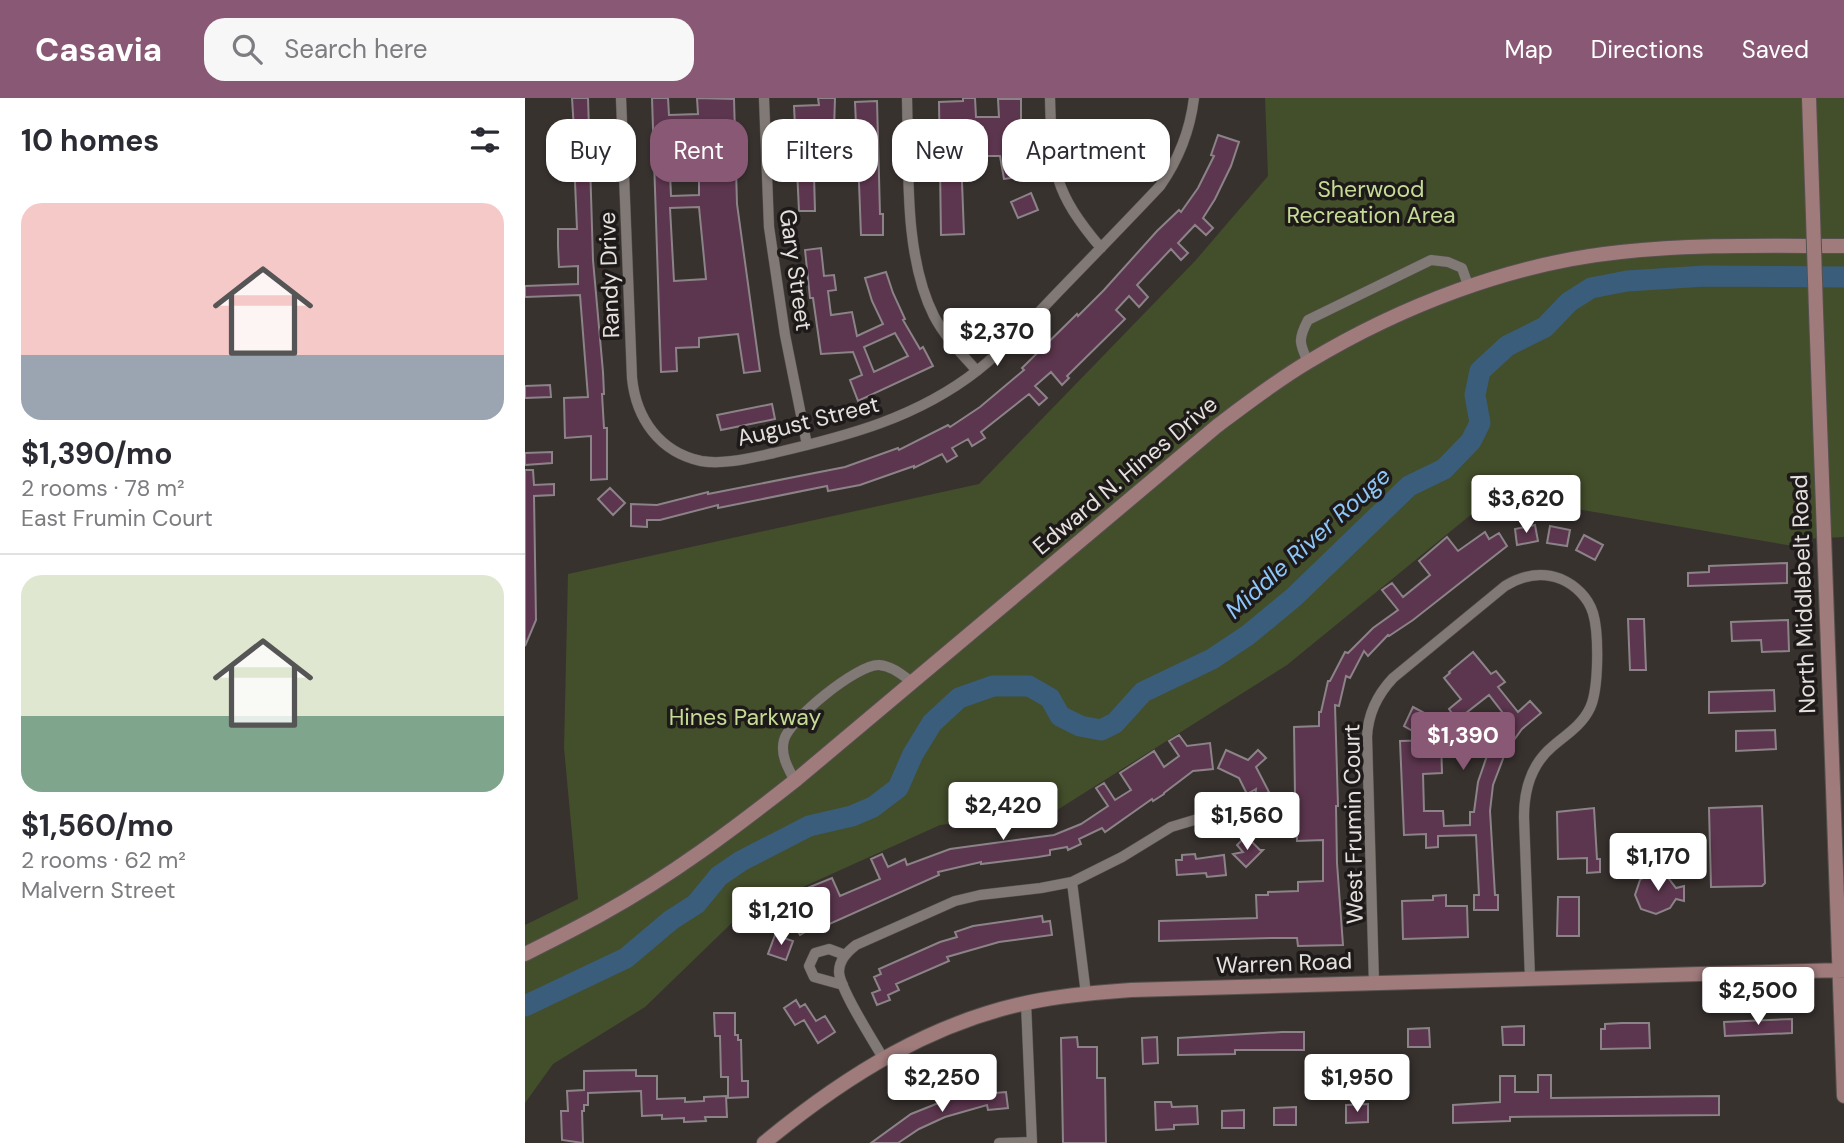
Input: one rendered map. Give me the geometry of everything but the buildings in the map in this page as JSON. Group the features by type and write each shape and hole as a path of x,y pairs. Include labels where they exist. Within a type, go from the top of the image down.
{"main road":[{"name":"North Middlebelt Road","path":"1809,98 1844,1096"},
{"name":"Edward N. Hines Drive","path":"525,954 602,914 703,850 795,781 1217,426 1308,362 1373,327 1469,288 1553,264 1619,252 1709,247 1844,246"},
{"name":"Warren Road","path":"764,1143 839,1085 883,1058 952,1026 1026,1003 1131,990 1841,970"}],"street":[{"name":"Randy Drive","path":"621,98 633,391 642,417 662,441"},
{"name":"Gary Street","path":"764,98 769,228 785,335 807,445"},
{"path":"907,98 911,222 918,274 940,328 977,371"},
{"path":"1050,98 1053,164 1060,189 1079,222 1101,248"},
{"name":"August Street","path":"662,441 688,457 713,462 759,456 855,433 896,419 941,396 977,371 1019,334 1169,174 1185,140 1194,98"},
{"path":"1308,362 1300,344 1301,333 1308,320 1431,260 1448,262 1462,268 1469,288"},
{"name":"West Frumin Court","path":"1374,983 1367,737 1370,716 1379,695 1393,678 1515,580 1539,575 1552,576 1574,586 1587,601 1593,613 1596,670 1591,706 1580,723 1539,761 1526,791 1524,817 1530,979"},
{"path":"795,781 784,758 783,741 790,727 824,696 863,669 878,665 895,670 912,682"},
{"path":"883,1058 839,974 845,955 856,945 955,901 1072,882 1122,857 1171,827 1221,811"},
{"path":"1072,882 1086,994"},
{"path":"843,985 824,982 814,977 809,966 815,953 829,949 845,955"},
{"path":"999,1143 1032,1142 1026,1003"}],"green space":[{"name":"Hines Parkway","path":"1265,98 1844,98 1844,537 1803,539 1793,546 1495,495 1287,665 1054,812 940,825 739,916 645,1007 553,1064 525,1103 525,925 578,899 564,748 568,574 979,484 1195,261 1268,176"}],"waterway":[{"name":"Middle River Rouge","path":"525,1006 626,958 671,920 696,904 719,876 741,861 809,826 852,816 873,807 898,788 913,754 932,723 959,698 993,686 1029,686 1050,698 1060,716 1080,726 1101,730 1115,723 1143,692 1212,659 1248,635 1294,597 1409,486 1444,469 1471,441 1480,423 1475,395 1480,371 1507,346 1545,327 1569,302 1591,288 1627,281 1705,276 1844,277"}],"park label":[{"name":"Sherwood Recreation Area","path":"1371,202"}]}
